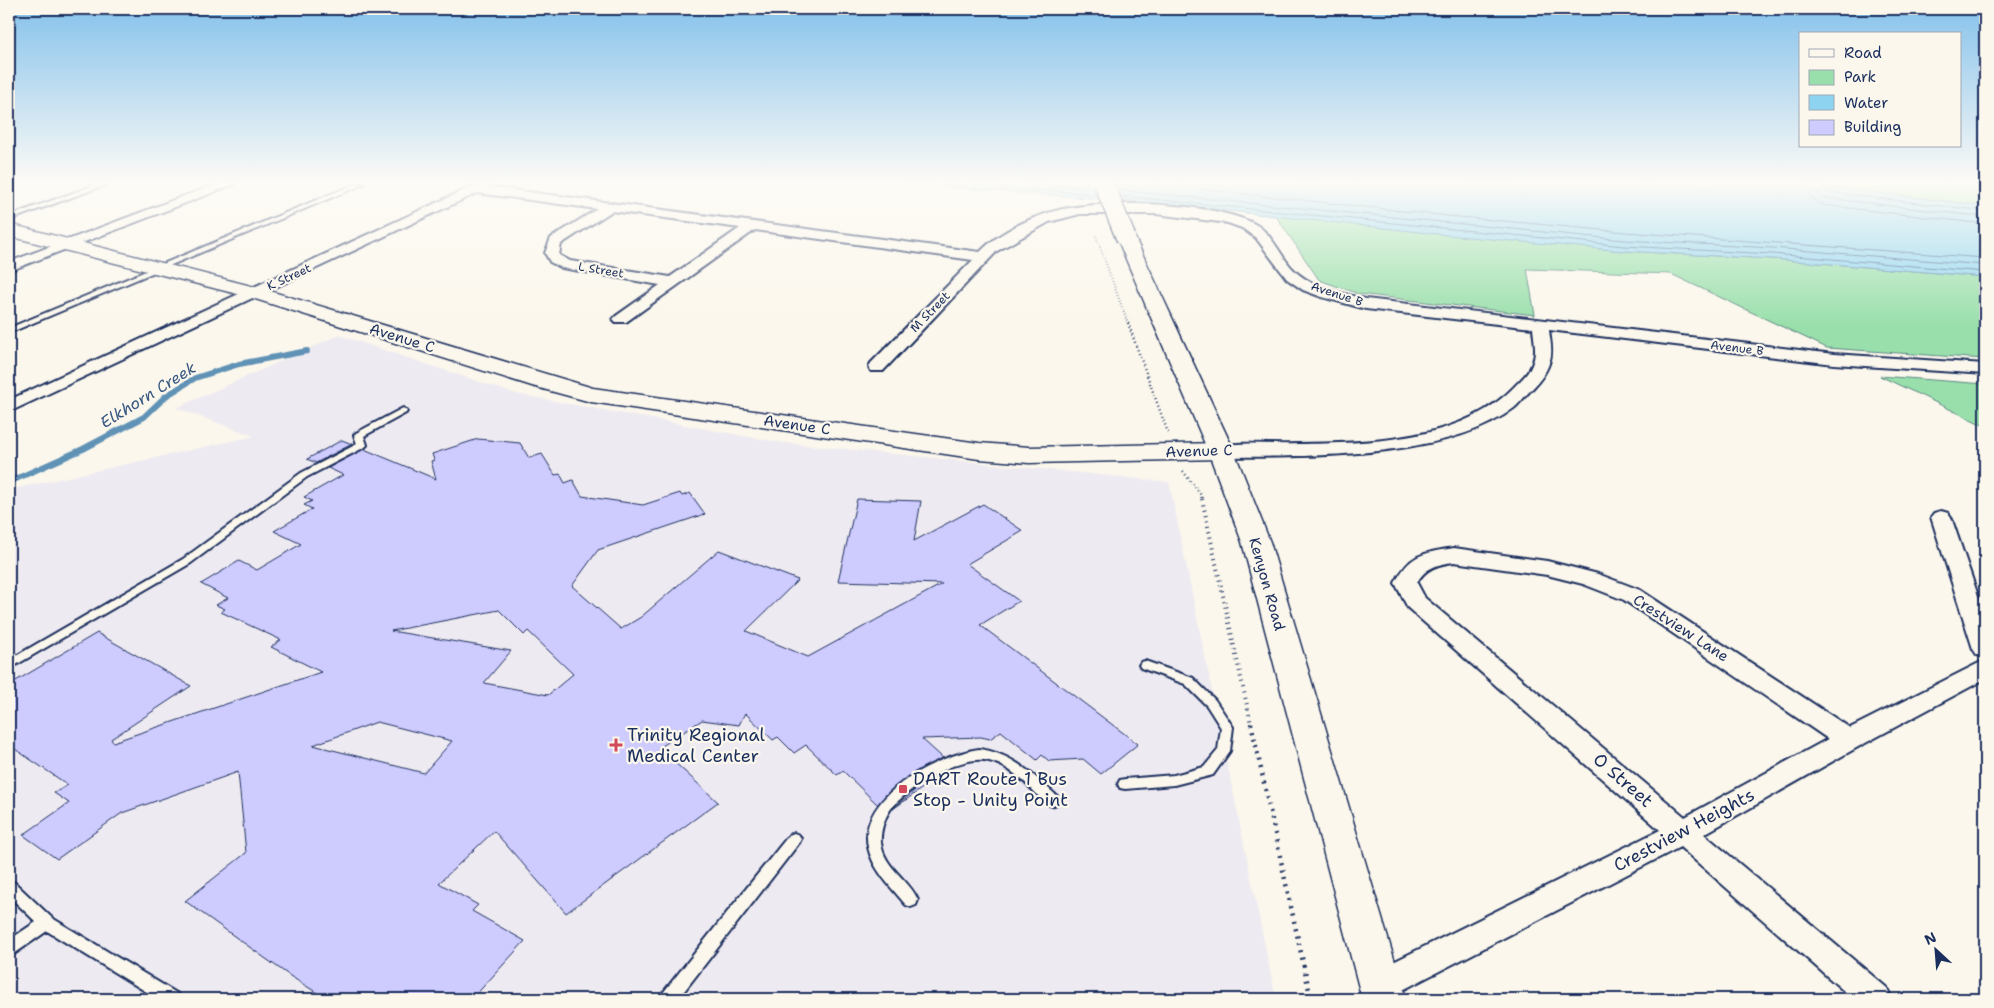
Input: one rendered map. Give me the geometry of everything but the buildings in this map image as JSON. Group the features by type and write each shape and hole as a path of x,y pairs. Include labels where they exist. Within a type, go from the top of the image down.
{"street":[{"name":"Avenue C","path":"13,231 256,293 591,395 979,451 1029,455 1309,449 1392,443 1440,435 1478,422 1506,405 1525,389 1542,358 1541,325"},
{"path":"9,267 103,231"},
{"name":"K Street","path":"9,407 386,231"},
{"name":"L Street","path":"572,231 556,241 551,247 555,260 567,265 671,282"},
{"path":"621,319 745,231"},
{"path":"790,231 984,257"},
{"name":"Avenue B","path":"984,257 992,248 1022,231"},
{"name":"Kenyon Road","path":"1123,231 1221,451 1256,542 1382,992"},
{"name":"Avenue B","path":"1256,231 1260,234 1292,276 1323,292 1366,304 1834,359 1985,369"},
{"name":"M Street","path":"877,367 984,257"},
{"path":"1941,517 1985,649"},
{"name":"Crestview Lane","path":"1434,558 1454,555 1547,568 1590,579 1632,595 1849,740"},
{"name":"O Street","path":"1434,558 1413,569 1406,583 1416,603 1876,999"},
{"name":"Crestview Heights","path":"1382,992 1683,832 1849,740 1985,669"}],"lane":[{"path":"9,331 248,231"},
{"path":"9,665 187,561 304,475 362,444 359,436 403,411"},
{"path":"1125,784 1174,780 1208,771 1224,751 1227,727 1212,704 1189,681 1145,665"},
{"path":"911,900 883,866 874,846 876,827 885,807 903,789 953,760 979,754 1001,759 1052,800"},
{"path":"668,999 794,839"},
{"path":"9,887 46,923 172,999"},
{"path":"9,949 46,923"}],"path":[{"path":"1096,236 1181,468 1201,495 1311,999"}],"shaded area":[{"name":"Trinity Regional Medical Center","path":"339,335 516,394 777,442 1169,482 1276,999 9,999 9,490 254,436 176,408"}],"green space":[{"path":"1286,231 1426,231 1624,251 1772,259 1985,277 1985,359 1827,348 1671,274 1527,269 1535,315 1359,294 1319,280"},
{"path":"1880,376 1985,384 1985,426"}],"water":[{"path":"1410,231 1985,231 1985,277 1772,259 1624,251"}],"waterway":[{"name":"Elkhorn Creek","path":"9,482 83,449 144,417 166,396 195,378 239,364 307,351"}],"place":[{"name":"Trinity Regional Medical Center","path":"616,745"},
{"name":"DART Route 1 Bus Stop - Unity Point","path":"903,789"}]}
